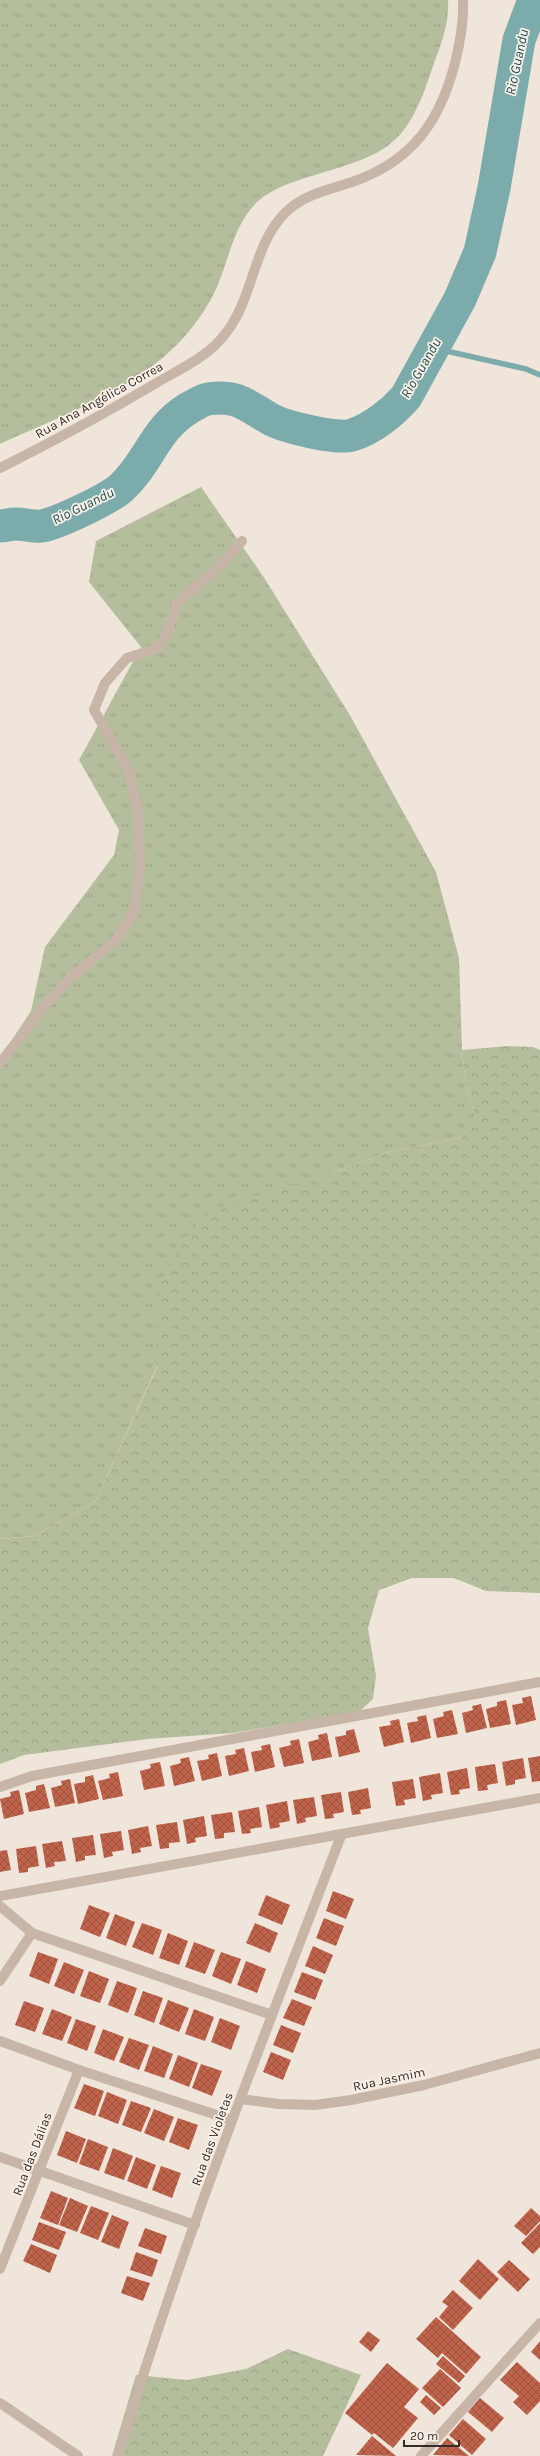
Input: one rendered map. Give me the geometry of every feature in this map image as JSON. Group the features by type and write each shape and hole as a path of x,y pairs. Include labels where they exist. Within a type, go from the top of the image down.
{"street":[{"name":"Rua Ana Angélica Correa","path":"0,468 94,420 210,351 237,318 245,301 270,234 285,214 301,200 324,190 355,181 391,164 416,141 436,116 451,79 460,44 463,0"},
{"path":"0,1063 44,1007 69,979 115,941 134,912 140,865 138,811 129,771 94,710 105,683 127,658 158,648 168,631 177,603 222,564 242,541"},
{"path":"0,1787 32,1776 540,1682"},
{"path":"0,1896 341,1836 540,1798"},
{"name":"Rua das Violetas","path":"118,2456 160,2323 232,2120 341,1836"},
{"path":"0,1906 32,1933 272,2014"},
{"path":"0,1981 32,1933"},
{"path":"0,2041 79,2070 232,2120"},
{"name":"Rua Jasmim","path":"241,2099 279,2104 315,2105 351,2100 424,2085 540,2054"},
{"name":"Rua das Dálias","path":"0,2269 79,2070"},
{"path":"0,2157 195,2225"},
{"path":"421,2456 540,2323"},
{"path":"0,2403 78,2456"}],"green space":[{"path":"0,0 448,0 448,10 443,38 421,100 411,119 400,134 388,145 374,154 290,183 263,197 248,213 241,224 211,299 192,327 170,351 146,371 119,388 90,403 0,444"},
{"path":"201,487 263,576 351,717 436,872 459,958 462,1050 465,1078 474,1113 474,1126 459,1138 389,1152 322,1177 157,1313 157,1366 95,1502 34,1536 0,1539 0,1058 31,1011 45,947 114,855 119,830 79,760 141,647 89,582 96,541"},
{"path":"508,1046 533,1047 540,1050 540,1593 486,1591 454,1578 412,1578 379,1590 368,1628 376,1676 373,1699 359,1712 233,1733 147,1739 24,1755 0,1764 0,1539 34,1536 95,1502 157,1367 157,1313 162,1282 183,1242 201,1219 225,1205 322,1177 389,1152 459,1138 474,1126 474,1113 465,1078 462,1050"},
{"path":"288,2349 361,2375 323,2456 112,2456 136,2375 187,2380 246,2369"}],"building":[{"path":"531,1696 536,1720 516,1725 512,1705 523,1703 522,1698"},
{"path":"506,1700 511,1724 490,1728 486,1709 497,1706 497,1702"},
{"path":"481,1704 487,1728 466,1733 462,1713 473,1710 472,1706"},
{"path":"452,1710 458,1734 437,1738 433,1719 444,1716 443,1712"},
{"path":"426,1715 431,1738 411,1743 407,1723 418,1721 417,1717"},
{"path":"399,1719 404,1742 384,1747 379,1727 391,1725 390,1721"},
{"path":"354,1729 360,1752 339,1757 335,1737 346,1735 346,1731"},
{"path":"327,1733 332,1757 312,1761 308,1742 319,1739 318,1735"},
{"path":"299,1739 304,1763 284,1767 279,1748 291,1745 290,1741"},
{"path":"270,1744 275,1767 255,1772 251,1752 262,1750 261,1746"},
{"path":"244,1748 249,1771 229,1776 225,1756 236,1754 235,1750"},
{"path":"217,1753 222,1776 202,1781 197,1761 209,1759 208,1755"},
{"path":"540,1756 540,1781 532,1782 528,1758"},
{"path":"189,1757 195,1781 174,1786 170,1766 181,1763 180,1759"},
{"path":"523,1758 526,1778 515,1780 515,1784 506,1786 502,1762"},
{"path":"160,1762 165,1786 144,1790 140,1771 151,1768 150,1764"},
{"path":"495,1764 498,1783 487,1785 488,1790 478,1791 475,1767"},
{"path":"467,1768 470,1788 459,1790 460,1794 451,1795 447,1772"},
{"path":"118,1772 123,1796 103,1800 98,1781 110,1778 109,1774"},
{"path":"440,1773 443,1793 431,1795 432,1799 423,1801 419,1777"},
{"path":"93,1775 99,1799 78,1804 74,1784 85,1782 85,1777"},
{"path":"70,1779 75,1803 55,1807 51,1788 62,1785 61,1781"},
{"path":"413,1779 416,1798 404,1800 405,1805 396,1806 392,1782"},
{"path":"44,1784 50,1808 29,1812 25,1793 36,1790 36,1786"},
{"path":"368,1788 371,1808 360,1810 361,1814 352,1815 348,1792"},
{"path":"19,1790 24,1814 4,1819 0,1799 11,1796 10,1792"},
{"path":"341,1792 344,1812 333,1814 334,1818 325,1819 321,1795"},
{"path":"314,1797 317,1816 305,1818 306,1822 297,1824 293,1800"},
{"path":"287,1801 290,1821 279,1823 280,1827 270,1829 266,1805"},
{"path":"259,1807 262,1827 250,1829 251,1833 242,1834 238,1811"},
{"path":"232,1812 235,1832 224,1833 224,1838 215,1839 211,1815"},
{"path":"204,1816 207,1836 195,1838 196,1842 187,1844 183,1820"},
{"path":"177,1822 180,1842 169,1843 169,1848 160,1849 156,1825"},
{"path":"148,1826 152,1846 140,1848 141,1852 132,1854 128,1830"},
{"path":"121,1831 124,1850 112,1852 113,1856 104,1858 100,1834"},
{"path":"93,1835 96,1855 85,1856 85,1860 76,1862 72,1838"},
{"path":"62,1841 66,1861 54,1862 55,1866 46,1868 42,1844"},
{"path":"36,1846 39,1866 28,1868 28,1872 19,1873 16,1849"},
{"path":"7,1850 11,1870 0,1872 0,1851"},
{"path":"333,1891 354,1899 346,1919 326,1911"},
{"path":"266,1895 290,1905 282,1925 258,1915"},
{"path":"89,1905 110,1913 100,1937 80,1929"},
{"path":"115,1914 135,1922 126,1946 106,1938"},
{"path":"324,1918 344,1926 336,1946 316,1938"},
{"path":"142,1923 162,1930 153,1955 132,1947"},
{"path":"255,1923 278,1933 270,1953 246,1943"},
{"path":"168,1933 188,1941 179,1965 159,1958"},
{"path":"194,1942 215,1950 205,1974 185,1967"},
{"path":"313,1946 333,1955 325,1974 305,1966"},
{"path":"38,1952 58,1959 49,1984 29,1976"},
{"path":"221,1952 241,1959 231,1984 212,1976"},
{"path":"246,1961 266,1969 257,1993 237,1985"},
{"path":"64,1962 84,1970 74,1994 54,1986"},
{"path":"89,1971 109,1979 100,2003 80,1996"},
{"path":"302,1972 323,1980 315,2000 294,1992"},
{"path":"117,1981 137,1988 128,2013 108,2005"},
{"path":"143,1991 163,1998 154,2023 134,2015"},
{"path":"292,1999 312,2007 304,2026 283,2018"},
{"path":"168,2000 189,2008 179,2032 159,2024"},
{"path":"24,2001 44,2008 35,2032 15,2025"},
{"path":"52,2009 72,2017 62,2041 42,2034"},
{"path":"194,2009 214,2017 205,2041 185,2034"},
{"path":"220,2018 240,2026 231,2050 211,2042"},
{"path":"76,2019 96,2026 87,2051 67,2043"},
{"path":"281,2025 301,2033 293,2053 273,2045"},
{"path":"103,2029 124,2037 114,2061 94,2053"},
{"path":"129,2038 149,2045 139,2070 119,2062"},
{"path":"153,2046 173,2054 164,2078 144,2071"},
{"path":"271,2052 291,2060 283,2080 263,2072"},
{"path":"178,2055 198,2063 189,2087 169,2079"},
{"path":"201,2064 222,2071 212,2096 192,2088"},
{"path":"84,2084 104,2091 95,2116 74,2108"},
{"path":"107,2092 127,2100 118,2124 98,2116"},
{"path":"131,2101 151,2108 141,2132 122,2125"},
{"path":"154,2109 174,2117 164,2141 144,2133"},
{"path":"178,2118 198,2125 189,2150 169,2142"},
{"path":"66,2131 86,2139 77,2163 57,2155"},
{"path":"88,2139 108,2147 99,2171 79,2164"},
{"path":"113,2148 133,2156 124,2180 104,2173"},
{"path":"136,2157 156,2165 147,2189 127,2181"},
{"path":"161,2166 181,2173 172,2198 152,2190"},
{"path":"51,2191 68,2198 58,2225 40,2218"},
{"path":"70,2198 88,2206 77,2232 59,2225"},
{"path":"91,2206 109,2213 98,2240 80,2233"},
{"path":"531,2208 540,2216 540,2221 526,2236 514,2226"},
{"path":"112,2215 129,2222 119,2249 101,2242"},
{"path":"39,2222 66,2232 59,2250 32,2240"},
{"path":"540,2223 540,2247 533,2254 521,2243"},
{"path":"145,2228 167,2236 161,2254 138,2246"},
{"path":"31,2244 57,2255 50,2273 23,2261"},
{"path":"136,2252 158,2260 152,2277 130,2270"},
{"path":"478,2259 499,2279 480,2300 459,2281"},
{"path":"509,2260 530,2279 518,2292 497,2272"},
{"path":"127,2276 150,2283 143,2301 121,2293"},
{"path":"453,2290 473,2308 453,2330 439,2317 448,2306 442,2302"},
{"path":"436,2317 481,2357 466,2374 442,2353 438,2358 416,2339"},
{"path":"368,2331 380,2340 371,2352 359,2342"},
{"path":"540,2341 540,2360 531,2352"},
{"path":"443,2356 465,2376 459,2383 436,2364"},
{"path":"517,2362 540,2383 540,2401 527,2415 513,2402 519,2396 500,2380"},
{"path":"387,2363 419,2389 404,2407 418,2418 393,2448 374,2433 372,2435 345,2413"},
{"path":"440,2369 461,2388 443,2407 422,2388"},
{"path":"426,2395 441,2408 434,2415 420,2402"},
{"path":"480,2398 504,2418 492,2432 468,2412"},
{"path":"463,2419 486,2439 472,2455 449,2435"},
{"path":"372,2436 396,2456 356,2455"},
{"path":"447,2438 469,2456 433,2455"}],"waterway":[{"name":"Rio Guandu","path":"0,526 15,524 42,526 49,524 83,510 115,493 131,478 159,436 177,416 201,401 219,398 236,400 279,423 312,432 336,436 352,435 367,429 401,403 406,397 460,299 480,252 494,188 519,40 534,0"},
{"path":"433,348 526,369 540,375"}]}
